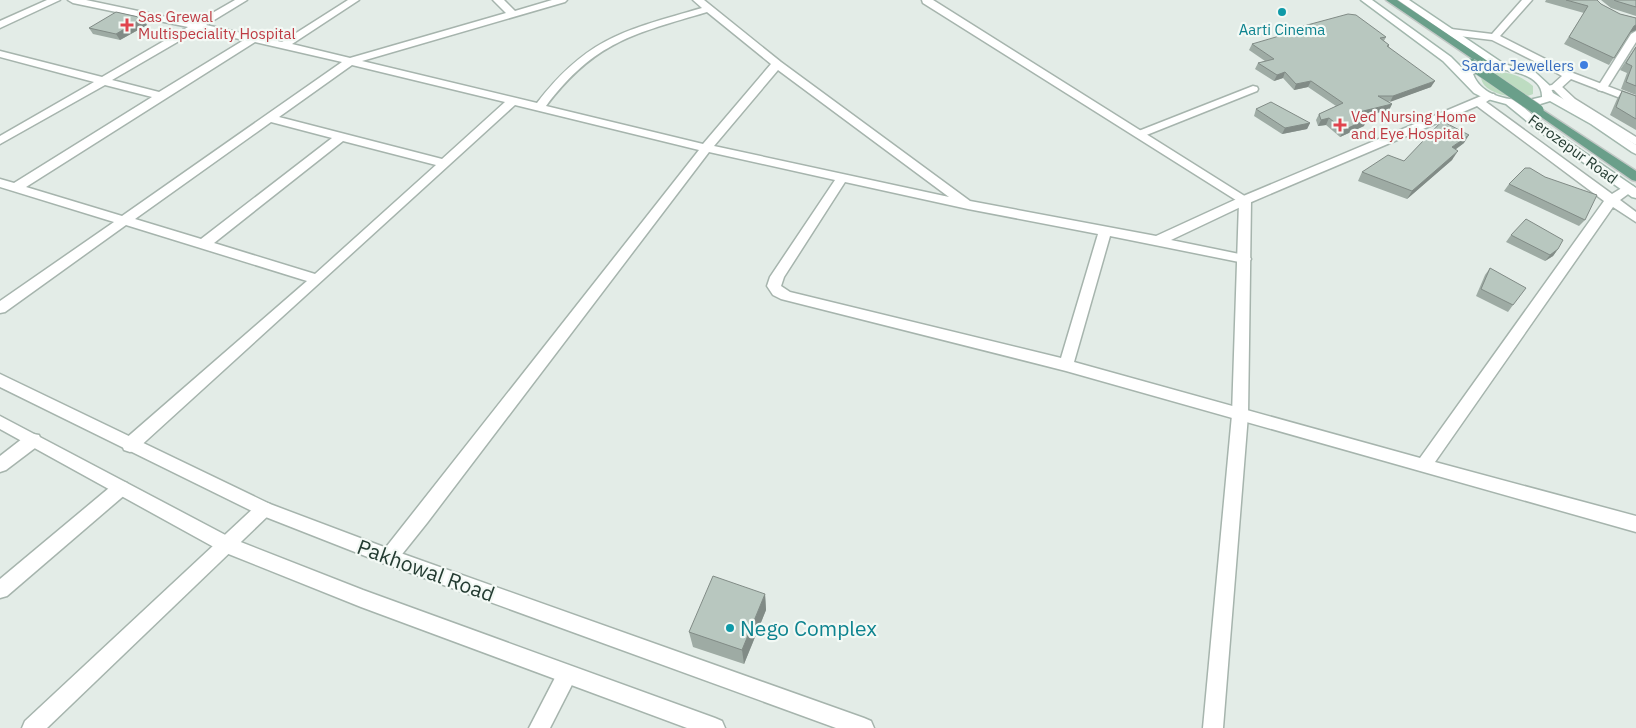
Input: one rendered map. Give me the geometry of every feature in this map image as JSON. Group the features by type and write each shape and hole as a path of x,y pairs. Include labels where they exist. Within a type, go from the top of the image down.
{"main road":[{"name":"Ferozepur Road","path":"1380,0 1564,127 1634,187"},
{"path":"1390,0 1636,165"}],"street":[{"path":"0,26 54,0"},
{"path":"73,0 284,45 706,148 968,205 1157,240 1244,259"},
{"path":"0,141 242,0"},
{"path":"284,45 354,0"},
{"path":"498,0 513,14"},
{"path":"0,308 352,61 562,0"},
{"path":"698,0 776,64 968,205"},
{"path":"926,0 1245,200"},
{"path":"1366,0 1447,59 1480,91 1490,96 1510,102 1531,104 1539,102 1546,99 1550,90 1569,75"},
{"path":"1403,0 1500,66"},
{"path":"1494,37 1527,0"},
{"path":"539,108 550,92 581,62 612,41 631,33 709,9"},
{"path":"1451,32 1494,37 1514,45 1569,75 1636,101"},
{"path":"1602,88 1636,34"},
{"path":"17,187 254,38"},
{"path":"0,54 161,96"},
{"path":"0,66 15,58"},
{"path":"389,557 706,148 776,64"},
{"path":"1512,69 1546,64"},
{"path":"1468,79 1468,74 1471,70 1478,67 1500,66 1512,69 1535,78 1550,90 1636,142"},
{"path":"1140,134 1253,89"},
{"name":"Ferozepur Road","path":"1550,90 1636,150"},
{"path":"1157,240 1245,200 1490,96"},
{"path":"1478,101 1636,218"},
{"path":"130,445 512,102"},
{"name":"Ferozepur Road","path":"1510,102 1543,129 1634,187"},
{"path":"272,118 444,163"},
{"path":"204,244 341,137"},
{"path":"842,178 777,277 774,286 778,292 786,296 1066,365 1636,524"},
{"path":"0,183 317,279"},
{"path":"1423,466 1611,200 1634,187"},
{"path":"1213,728 1240,415 1245,200"},
{"path":"1066,365 1105,231"},
{"name":"Pakhowal Road","path":"0,380 264,509 389,557 864,728"},
{"path":"0,422 227,545 361,598 715,728"},
{"path":"0,465 33,440"},
{"path":"0,590 122,488"},
{"path":"32,728 264,509"},
{"path":"539,728 567,675"}],"green space":[{"path":"1490,72 1501,72 1518,76 1533,86 1533,94 1520,97 1494,92 1483,83 1481,77"}],"building":[{"path":"1566,0 1597,0 1620,14 1636,18 1636,25 1614,58 1569,37 1588,6"},
{"path":"1614,0 1636,0 1636,7 1616,1"},
{"path":"116,12 143,18 116,34 89,28"},
{"path":"1348,14 1356,15 1386,37 1380,38 1389,45 1387,46 1435,81 1393,96 1378,96 1392,104 1355,113 1367,119 1344,130 1329,118 1321,120 1319,114 1343,103 1311,81 1296,84 1285,72 1277,75 1258,63 1274,59 1252,44 1276,37 1285,31"},
{"path":"1636,47 1636,86 1626,82 1632,66 1626,63"},
{"path":"1622,91 1636,96 1636,119 1616,107"},
{"path":"1271,102 1310,123 1285,128 1256,109"},
{"path":"1442,121 1469,135 1452,147 1458,151 1412,191 1362,172 1388,155 1404,161"},
{"path":"1525,168 1530,168 1545,177 1597,195 1585,220 1509,184"},
{"path":"1526,219 1563,240 1558,249 1550,255 1511,235"},
{"path":"1490,268 1526,288 1513,305 1481,289"},
{"name":"Nego Complex","path":"713,576 765,594 742,650 689,632"}],"place":[{"name":"Aarti Cinema","path":"1282,12"},
{"name":"Sas Grewal Multispeciality Hospital","path":"127,25"},
{"name":"Sardar Jewellers","path":"1584,65"},
{"name":"Ved Nursing Home and Eye Hospital","path":"1340,125"},
{"name":"Nego Complex","path":"730,628"}]}
